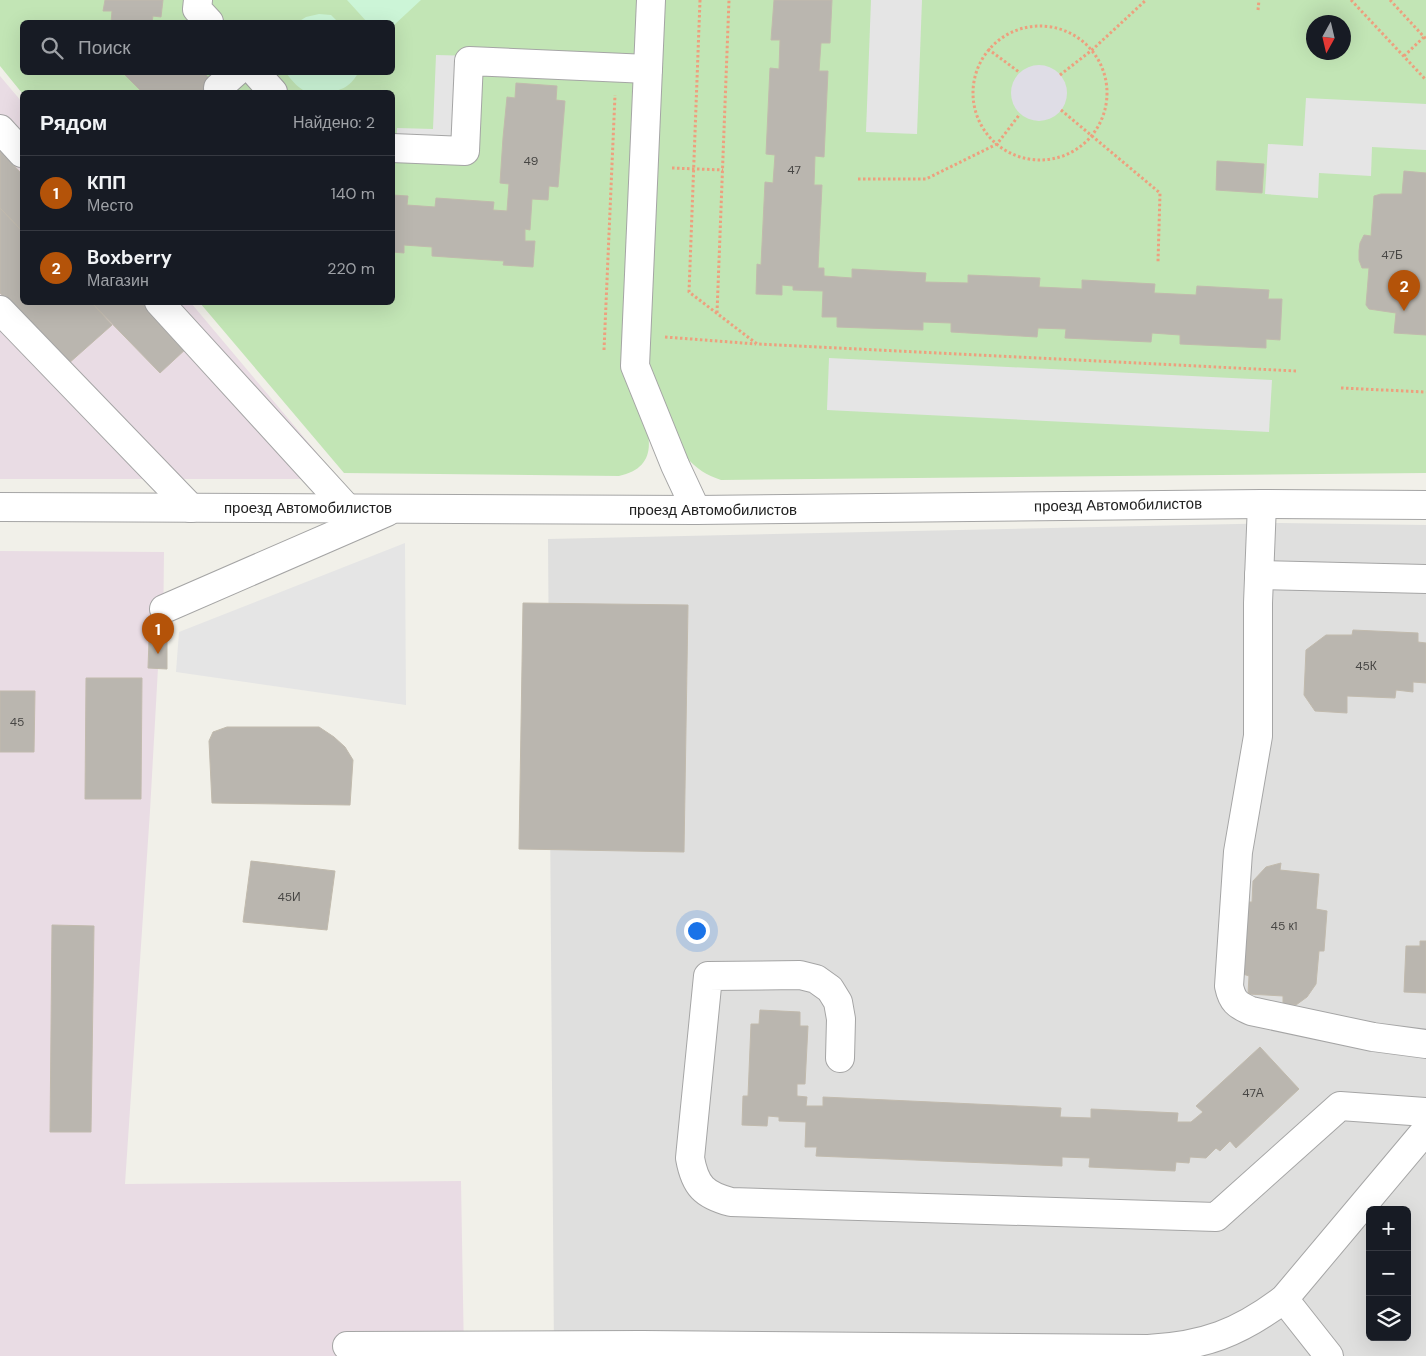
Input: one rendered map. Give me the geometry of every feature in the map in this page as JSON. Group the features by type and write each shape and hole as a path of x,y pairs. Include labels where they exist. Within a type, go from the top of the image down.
{"street":[{"path":"198,0 197,10 207,20"},
{"path":"651,0 635,366 696,510"},
{"path":"395,148 465,151 469,61 648,68"},
{"path":"258,75 271,90"},
{"path":"0,129 20,151"},
{"path":"162,305 347,508"},
{"path":"0,310 191,508"},
{"path":"1262,504 1259,575 1258,736 1238,852 1229,986 1230,995 1234,1002 1251,1011 1373,1037 1426,1044"},
{"name":"проезд Автомобилистов","path":"0,507 696,510 1262,504 1426,505"},
{"path":"164,609 395,508"},
{"path":"1259,575 1426,579"},
{"path":"840,1058 841,1019 838,1002 830,989 816,979 800,975 708,976 690,1158 693,1174 702,1188 715,1198 731,1202 1216,1217 1340,1106 1426,1112"},
{"path":"347,1346 817,1351 1170,1348 1212,1339 1237,1329 1262,1316 1284,1299 1426,1130"},
{"path":"1284,1299 1329,1356"}],"path":[{"path":"700,0 689,292 757,344"},
{"path":"717,314 729,0"},
{"path":"1060,75 1092,50 1146,0"},
{"path":"1258,10 1259,0"},
{"path":"1351,0 1426,80"},
{"path":"1390,0 1425,38 1404,56"},
{"path":"1052,26 1074,34 1092,50 1104,70 1108,93 1104,116 1092,136 1076,150 1056,158 1035,160 1014,155 997,144 983,128 974,109 973,88 977,67 988,49 1006,34 1028,27 1052,26"},
{"path":"988,49 1019,72"},
{"path":"604,350 615,93"},
{"path":"1061,110 1160,193 1158,262"},
{"path":"858,179 926,179 997,144 1020,114"},
{"path":"644,167 722,170"},
{"path":"604,333 757,344 1296,370"},
{"path":"1341,388 1426,392"}],"shaded area":[{"path":"871,0 922,0 917,134 866,132"},
{"path":"436,55 474,56 470,157 396,154 397,128 433,129"},
{"path":"1039,65 1050,67 1059,73 1065,82 1067,93 1065,104 1059,113 1050,119 1039,121 1028,119 1019,113 1013,104 1011,93 1013,82 1019,73 1028,67"},
{"path":"0,76 20,100 20,305 193,305 339,479 0,479"},
{"path":"1306,98 1426,104 1426,150 1372,147 1371,176 1319,173 1318,198 1265,194 1268,144 1303,146"},
{"path":"829,358 1272,380 1269,432 827,410"},
{"path":"1280,523 1426,525 1426,1356 554,1356 548,539"},
{"path":"405,543 406,705 176,672 179,632"},
{"path":"0,551 164,552 163,640 149,640 148,668 158,668 125,1184 461,1181 464,1356 0,1356"}],"green space":[{"path":"0,0 639,0 649,442 649,450 644,462 634,471 619,476 344,473 202,305 395,305 395,90 20,91 0,66"},
{"path":"347,0 421,0 395,24 395,20 365,20"},
{"path":"664,0 1426,0 1426,473 721,480 702,471 686,457 648,364"},
{"path":"319,14 331,15 336,20 301,20"},
{"path":"288,75 357,75 348,86 337,90 303,90"}],"building":[{"path":"105,0 163,0 161,17 153,16 152,20 111,20 112,11 103,11"},
{"path":"774,0 832,0 830,43 821,43 819,71 828,71 824,157 815,156 814,185 822,185 818,268 824,268 824,276 852,278 852,269 926,273 925,282 968,283 968,275 1040,278 1039,287 1082,289 1082,280 1155,284 1154,293 1196,295 1197,286 1269,290 1268,299 1282,299 1280,340 1266,339 1266,348 1180,344 1180,335 1152,333 1151,342 1065,338 1066,329 1038,328 1037,337 951,332 951,323 923,322 923,330 837,327 837,317 822,317 823,291 793,290 793,286 782,285 782,295 756,294 757,264 761,265 765,182 773,183 775,155 766,154 770,68 779,69 780,40 771,40"},
{"path":"125,75 206,75 220,90 140,90"},
{"path":"516,83 557,86 556,100 565,101 558,187 549,186 548,200 532,199 530,230 525,229 525,241 535,241 533,267 503,265 504,261 432,256 432,247 404,245 404,253 395,252 395,195 408,196 407,205 435,207 436,198 494,202 493,210 507,211 509,184 500,183 503,138 507,97 515,98"},
{"path":"0,151 20,172 20,229 0,208"},
{"path":"1217,161 1264,164 1262,193 1216,190"},
{"path":"1404,171 1426,173 1426,335 1394,333 1396,313 1369,309 1366,305 1369,268 1362,268 1359,260 1360,243 1364,235 1371,236 1374,196 1402,194"},
{"path":"0,208 20,229 20,305 94,305 112,325 68,364 0,293"},
{"path":"94,305 149,305 188,347 160,373"},
{"path":"523,603 688,605 684,852 519,849"},
{"path":"1353,630 1418,633 1418,642 1426,643 1426,683 1413,682 1413,692 1396,690 1395,698 1347,696 1347,713 1315,711 1304,695 1306,650 1326,635 1352,635"},
{"path":"149,640 167,640 167,669 148,668"},
{"path":"86,678 142,678 141,799 85,799"},
{"path":"0,691 35,691 34,752 0,752"},
{"path":"227,727 319,727 345,747 353,760 350,805 212,803 209,741 213,732"},
{"path":"251,861 335,871 327,930 243,922"},
{"path":"1281,863 1280,870 1319,874 1316,909 1327,911 1324,951 1319,951 1316,984 1307,997 1296,1005 1283,1004 1283,996 1248,994 1249,976 1243,974 1246,902 1252,902 1253,881 1266,867"},
{"path":"52,925 94,926 91,1132 50,1132"},
{"path":"1420,941 1426,941 1426,993 1404,992 1406,946 1420,946"},
{"path":"760,1010 800,1012 800,1026 808,1026 805,1084 797,1084 797,1096 807,1097 806,1106 823,1106 823,1097 1061,1108 1060,1117 1091,1118 1091,1109 1178,1113 1177,1122 1191,1122 1203,1112 1196,1106 1260,1047 1299,1089 1236,1148 1230,1141 1220,1151 1216,1148 1206,1158 1190,1157 1189,1163 1176,1162 1175,1171 1089,1167 1090,1158 1062,1157 1062,1166 816,1156 817,1147 805,1147 806,1122 779,1121 779,1117 768,1116 767,1126 742,1125 743,1096 748,1096 751,1024 759,1024"}],"place":[{"name":"Boxberry","path":"1404,311"},
{"name":"КПП","path":"158,654"}]}
